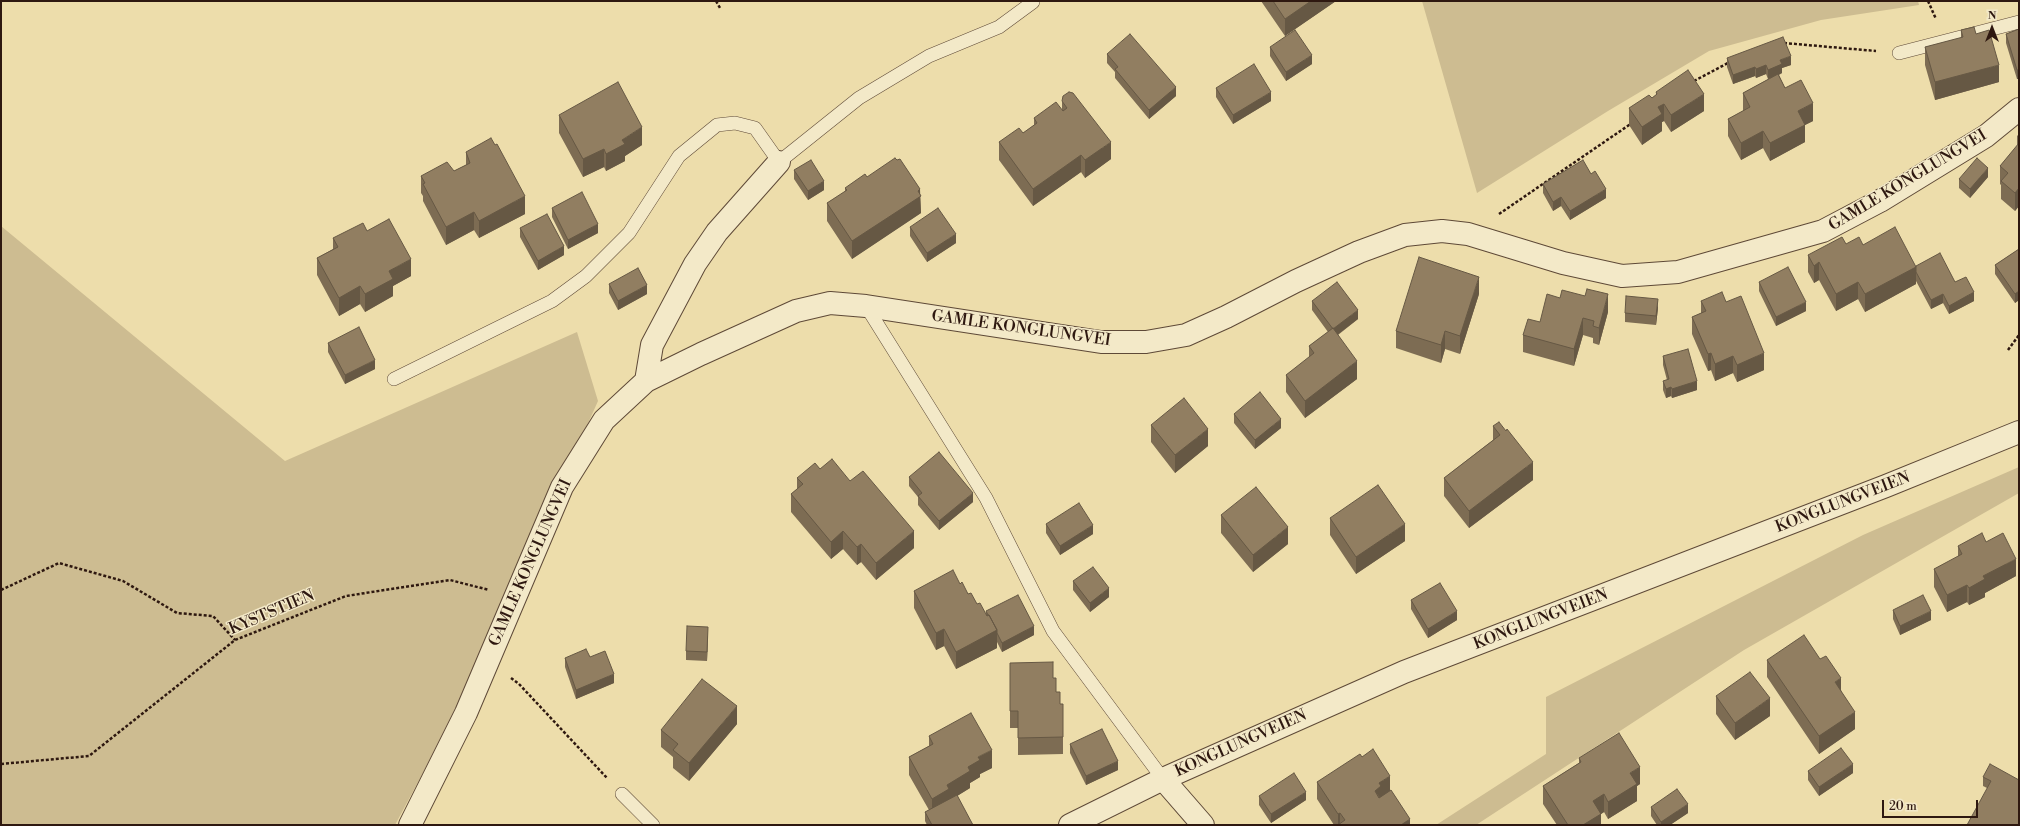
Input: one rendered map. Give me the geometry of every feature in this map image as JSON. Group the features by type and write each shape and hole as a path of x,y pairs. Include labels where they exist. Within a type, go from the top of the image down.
{"street":[{"name":"GAMLE KONGLUNGVEI","path":"410,825 466,713 562,487 604,420 646,382 701,354 796,311 830,303 866,306 1101,342 1146,342 1186,335 1359,252 1405,235 1442,231 1468,234 1563,263 1622,276 1678,272 1823,231 1880,201 1986,136 2019,109"},
{"path":"646,382 652,345 695,264 717,232 779,162"},
{"name":"KONGLUNGVEIEN","path":"1070,825 1163,779 1404,672 1878,489 2019,432"},
{"path":"1163,779 1203,825"}],"lane":[{"path":"394,379 552,301 586,276 629,232 679,156 717,125 735,123 755,128 779,162 859,98 929,56 999,27 1033,2"},
{"path":"1899,53 2019,22"},
{"path":"866,306 986,498 1053,631 1163,779"},
{"path":"622,794 653,825"}],"path":[{"path":"716,1 720,8"},
{"path":"1780,45 1785,43 1899,53"},
{"path":"1691,83 1730,62"},
{"path":"1468,234 1633,122"},
{"path":"2008,350 2019,335"},
{"path":"1,590 59,563 123,581 178,614 212,616 235,640"},
{"name":"KYSTSTIEN","path":"1,764 89,756 235,640 346,596 450,580 515,596"},
{"path":"488,660 519,684 622,794"}],"shaded area":[{"path":"1422,1 1918,1 1919,5 1821,20 1709,51 1608,111 1477,193"},
{"path":"1,226 285,461 577,332 598,401 478,670 395,825 1,825"},
{"path":"2019,467 2019,493 1744,650 1476,825 1436,825 1546,754 1546,697 1863,535"}],"building":[{"path":"1273,1 1311,1 1285,19"},
{"path":"1974,27 1976,34 1989,30 1999,65 1935,82 1925,47 1963,37 1961,30"},
{"path":"2019,29 2019,70 2017,70 2006,34"},
{"path":"1295,30 1312,55 1286,72 1270,47"},
{"path":"1130,34 1176,87 1149,110 1115,69 1118,67 1107,54"},
{"path":"1783,37 1791,56 1780,60 1782,64 1768,70 1766,65 1756,69 1755,67 1733,75 1727,58"},
{"path":"1254,64 1271,92 1233,115 1216,88"},
{"path":"1688,70 1704,94 1671,115 1664,104 1658,107 1662,114 1642,127 1629,108 1649,95 1652,98 1657,94 1656,92"},
{"path":"1778,74 1785,88 1801,80 1813,103 1798,111 1805,125 1770,143 1763,131 1741,143 1728,119 1750,107 1743,93"},
{"path":"618,82 642,127 622,140 625,144 606,154 604,149 583,159 559,115"},
{"path":"1069,92 1073,93 1111,142 1085,160 1081,155 1033,189 999,142 1019,128 1023,133 1037,123 1034,118 1056,102 1063,111 1067,108 1062,101 1063,96"},
{"path":"491,138 495,145 497,144 525,196 479,221 474,212 446,227 423,184 425,183 421,176 447,162 454,171 470,163 466,152"},
{"path":"2019,143 2019,188 2015,193 2001,181 2008,173 2000,166"},
{"path":"895,158 897,160 900,159 920,189 918,191 921,196 852,241 827,203 847,190 845,188 865,174 867,177"},
{"path":"1977,158 1988,168 1970,189 1959,179"},
{"path":"811,160 824,181 808,191 794,170"},
{"path":"1583,160 1591,174 1595,171 1606,189 1570,211 1561,197 1553,202 1543,184"},
{"path":"582,192 598,224 568,240 552,208"},
{"path":"938,208 956,234 927,253 910,227"},
{"path":"547,214 564,246 538,261 520,228"},
{"path":"389,219 411,259 389,271 393,279 365,294 360,286 339,298 317,258 338,247 333,238 363,223 367,231"},
{"path":"1895,227 1916,267 1865,294 1858,282 1836,294 1819,262 1814,266 1808,255 1842,237 1846,244 1859,237 1863,245"},
{"path":"2019,249 2019,291 2015,294 1995,265"},
{"path":"1940,253 1955,282 1966,277 1974,292 1949,306 1943,294 1931,300 1916,272 1916,266"},
{"path":"1419,257 1479,277 1460,336 1445,331 1441,345 1396,331"},
{"path":"1788,267 1806,302 1776,317 1759,282"},
{"path":"638,268 647,285 618,301 609,284"},
{"path":"1337,282 1358,310 1333,329 1312,301"},
{"path":"1587,289 1608,294 1599,328 1593,326 1594,321 1583,318 1574,349 1523,335 1528,319 1540,322 1547,294 1560,298 1562,290 1585,296"},
{"path":"1722,292 1726,302 1741,296 1764,353 1737,365 1733,356 1715,364 1711,353 1708,354 1692,317 1706,311 1701,301"},
{"path":"1626,296 1658,299 1656,316 1625,313"},
{"path":"359,327 375,360 345,375 328,343"},
{"path":"1333,328 1357,361 1305,401 1286,375 1314,353 1309,346"},
{"path":"1688,349 1697,381 1672,389 1671,387 1666,389 1663,381 1669,379 1663,356"},
{"path":"1260,392 1281,419 1255,440 1234,414"},
{"path":"1184,398 1208,429 1175,455 1151,425"},
{"path":"1499,422 1506,431 1507,429 1533,462 1469,511 1444,478 1500,435 1493,426"},
{"path":"939,452 973,493 939,521 918,496 922,493 909,477"},
{"path":"832,459 850,481 863,471 914,531 876,563 861,544 857,547 843,531 831,542 791,494 803,484 797,478 815,463 820,469"},
{"path":"1378,485 1405,524 1356,557 1330,518"},
{"path":"1256,487 1288,527 1253,555 1221,515"},
{"path":"1079,503 1093,525 1060,546 1046,524"},
{"path":"1982,533 1986,542 2003,533 2016,559 1983,576 1985,579 1969,588 1967,585 1947,595 1934,569 1962,554 1958,546"},
{"path":"1093,567 1109,588 1090,603 1073,581"},
{"path":"953,570 960,584 962,582 968,594 971,593 977,604 980,603 987,616 989,615 997,630 956,652 944,629 936,633 914,591"},
{"path":"1440,583 1457,611 1428,629 1411,600"},
{"path":"1018,595 1034,626 1002,643 997,630 986,611"},
{"path":"1923,595 1931,611 1900,626 1893,610"},
{"path":"687,626 708,627 707,652 686,651"},
{"path":"1804,635 1820,659 1826,656 1841,678 1835,682 1855,712 1819,736 1767,660"},
{"path":"586,649 590,657 605,651 614,674 576,690 565,658"},
{"path":"1053,662 1053,678 1056,678 1056,692 1060,692 1060,704 1063,704 1063,737 1018,738 1018,711 1010,711 1010,663"},
{"path":"1750,672 1770,698 1735,723 1716,696"},
{"path":"702,679 737,706 689,763 673,750 678,744 661,730"},
{"path":"971,713 992,750 978,757 980,760 968,767 970,771 947,785 949,789 932,799 909,757 933,744 929,736"},
{"path":"1102,729 1118,761 1086,776 1070,744"},
{"path":"1619,733 1640,767 1630,773 1637,784 1608,802 1604,794 1593,801 1601,814 1583,825 1568,825 1543,786 1581,762 1579,758"},
{"path":"1841,748 1853,764 1819,787 1808,771"},
{"path":"1373,749 1390,776 1379,783 1381,786 1375,791 1379,798 1391,790 1410,819 1401,825 1338,825 1345,820 1340,813 1338,814 1317,782 1360,754 1362,757"},
{"path":"1990,764 2019,780 2019,825 1967,825 1991,781 1983,777"},
{"path":"1294,773 1306,792 1271,814 1259,796"},
{"path":"1677,789 1688,804 1661,822 1651,807"},
{"path":"957,795 973,825 932,825 925,812"}]}
